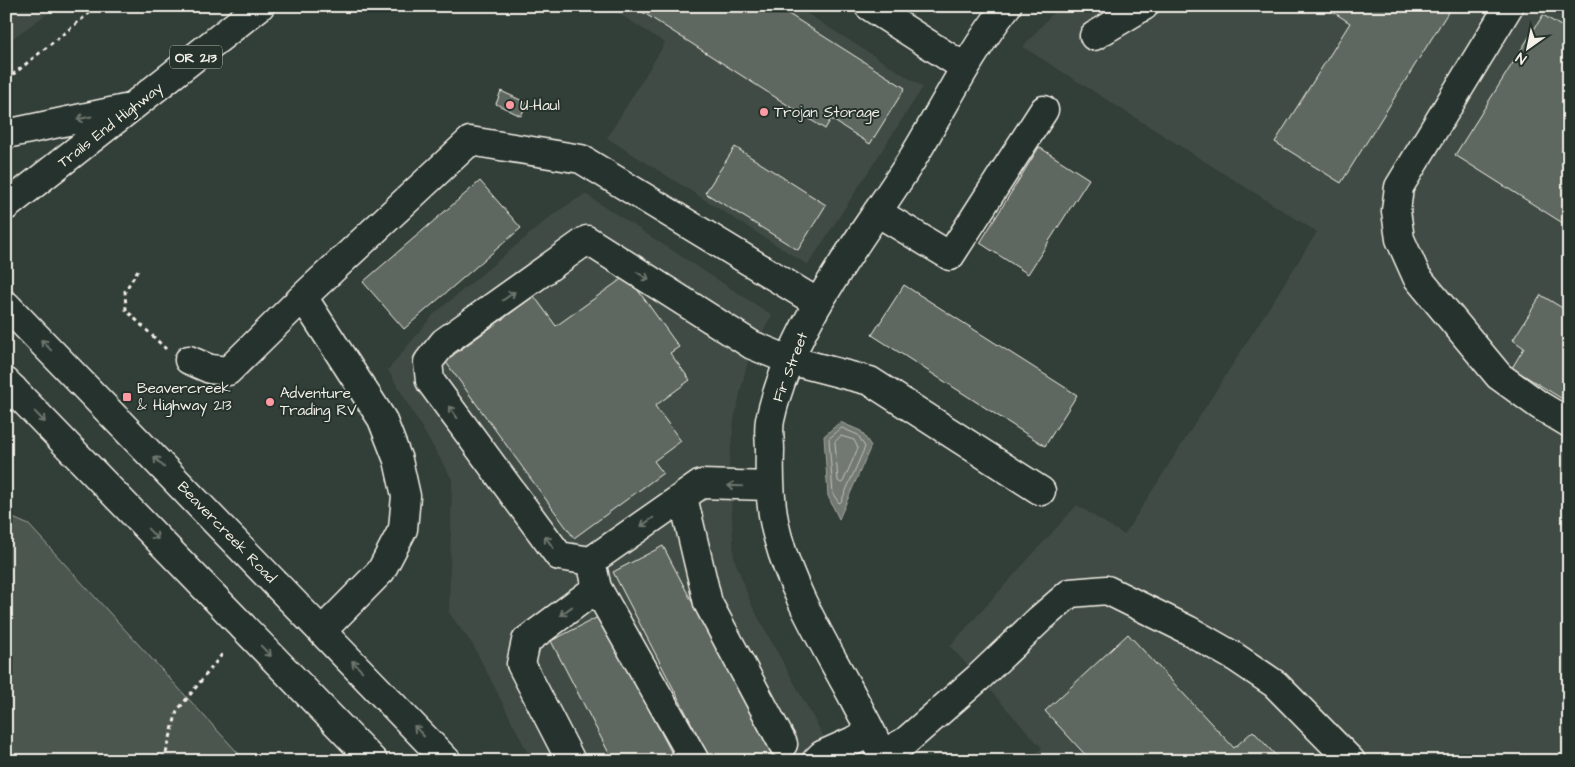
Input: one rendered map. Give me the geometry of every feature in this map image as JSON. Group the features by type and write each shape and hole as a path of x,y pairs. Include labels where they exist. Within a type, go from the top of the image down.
{"main road":[{"name":"Trails End Highway","path":"6,206 260,6"},
{"path":"869,6 964,67"},
{"name":"Fir Street","path":"878,749 792,580 777,536 769,486 770,422 789,360 807,322 929,130 964,67 1007,6"},
{"path":"1094,36 1144,6"},
{"path":"1509,6 1399,187 1396,211 1400,239 1417,277 1499,376 1539,405 1569,423"},
{"path":"6,134 132,108"},
{"path":"877,212 950,256 1044,110"},
{"path":"189,360 210,369 228,371 303,297 470,141 581,160 818,303"},
{"path":"769,486 701,484 591,561 559,556 430,381 428,362 444,342 587,240 752,345 789,360 870,381 1041,491"},
{"path":"303,297 382,419 398,460 406,496 403,529 381,571 322,630"},
{"name":"Beavercreek Road","path":"6,305 447,761"},
{"path":"8,386 373,761"},
{"path":"683,497 708,603 783,744"},
{"path":"591,561 597,588 695,761"},
{"path":"571,761 521,664 526,641 597,588"},
{"path":"816,761 822,755 878,749 906,741 1070,593 1107,590 1188,630 1235,657 1267,679 1300,708 1351,761"}],"path":[{"path":"6,80 98,6"},
{"path":"138,270 126,291 126,310 166,348 189,360"},
{"path":"164,761 177,711 224,652"}],"shaded area":[{"path":"6,6 58,6 6,43"},
{"name":"Trojan Storage","path":"607,6 795,6 923,87 808,265 607,138 665,43"},
{"path":"1065,6 1569,6 1569,761 1029,761 1042,748 950,646 1077,505 1124,535 1317,232 1023,47 1052,14"},
{"path":"585,194 772,315 750,355 734,420 729,464 734,558 752,606 837,761 532,761 473,645 449,613 452,479 388,370 433,315 555,213"},
{"path":"6,515 29,525 239,754 238,761 6,761"}],"water":[{"path":"840,422 861,431 871,446 839,519 828,496 824,436"}],"building":[{"path":"633,6 776,6 905,88 870,144 831,119 825,129"},
{"path":"1324,6 1452,6 1341,183 1275,142 1350,23"},
{"path":"1543,15 1569,31 1569,227 1455,155"},
{"path":"501,91 527,103 521,116 496,104"},
{"path":"735,147 826,205 798,250 705,193"},
{"path":"1039,147 1089,179 1028,274 980,243"},
{"path":"480,181 521,228 404,329 363,282"},
{"path":"627,275 679,347 670,353 690,380 655,406 681,441 654,461 663,473 574,538 445,361 534,296 556,326"},
{"path":"904,285 1077,395 1045,446 872,335"},
{"path":"1541,295 1569,312 1569,403 1512,368 1524,348 1513,340"},
{"path":"663,546 775,761 711,761 613,572"},
{"path":"600,616 676,761 613,761 551,641"},
{"path":"1128,634 1234,748 1253,731 1281,761 1091,761 1045,711"}],"place":[{"name":"U-Haul","path":"510,105"},
{"name":"Trojan Storage","path":"764,112"},
{"name":"Beavercreek & Highway 213","path":"127,397"},
{"name":"Adventure Trading RV","path":"270,402"}]}
